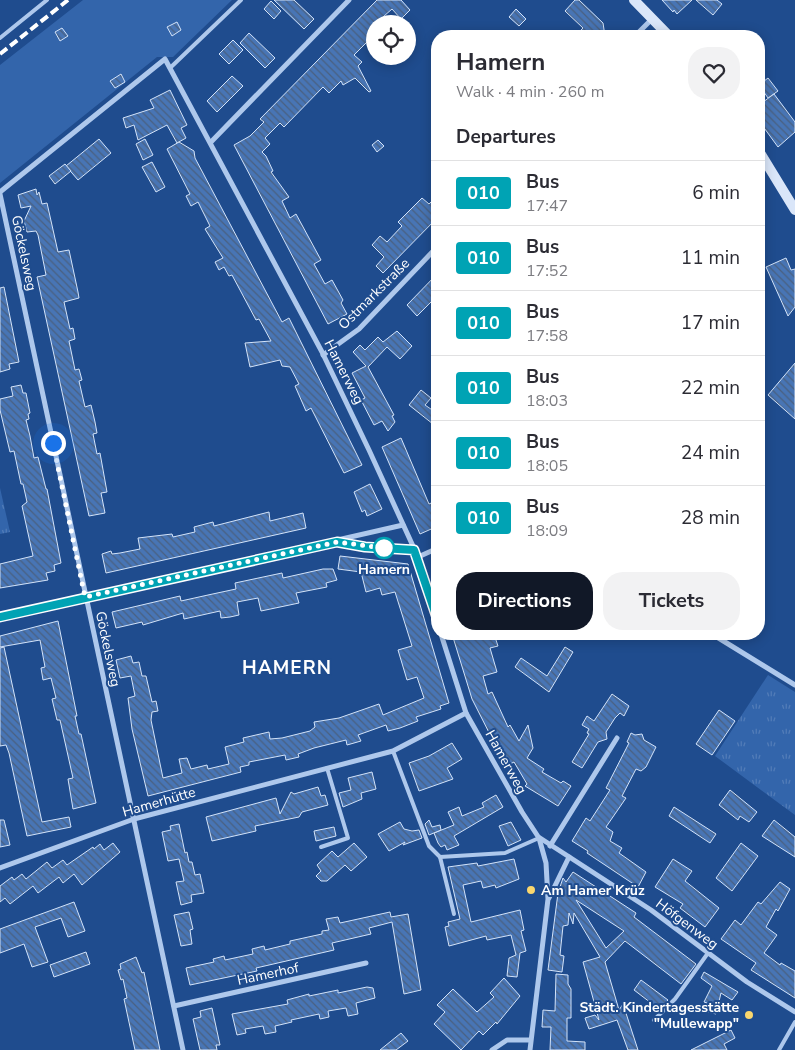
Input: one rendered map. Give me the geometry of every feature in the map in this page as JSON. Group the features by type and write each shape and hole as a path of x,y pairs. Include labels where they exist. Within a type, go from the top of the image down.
{"main road":[{"path":"634,0 664,30"},
{"path":"765,161 795,210"}],"street":[{"path":"211,142 349,0"},
{"path":"641,30 653,18"},
{"path":"0,193 165,59 170,68"},
{"name":"Hamerweg","path":"170,68 323,355 418,557 431,599"},
{"name":"Göckelsweg","path":"0,193 183,1050"},
{"name":"Ostmarkstraße","path":"323,355 359,329 431,253"},
{"path":"0,617 337,542 403,525"},
{"path":"337,542 365,547 414,550"},
{"path":"418,557 431,551"},
{"name":"Hamerweg","path":"444,640 466,713 522,812 539,838 546,863 548,899 529,1040 530,1050"},
{"path":"722,640 795,685"},
{"name":"Hamerhütte","path":"0,868 134,819 393,751 466,713"},
{"path":"550,846 617,738"},
{"name":"Höfgenweg","path":"539,838 651,910 747,982 795,1012"},
{"name":"Hamerweg","path":"548,899 568,857"},
{"name":"Hamerhof","path":"174,1006 366,963"},
{"path":"492,1050 507,1040 529,1040"}],"lane":[{"path":"0,38 47,0"},
{"path":"170,68 242,0"},
{"path":"393,751 428,846 440,857 454,914"},
{"path":"321,848 348,838 327,768"},
{"path":"440,857 505,853 539,838"},
{"path":"654,1020 675,999 708,953"},
{"path":"779,1050 795,1022"}],"green space":[{"path":"83,0 232,0 173,57 157,57 0,183 0,65"},
{"path":"0,488 10,532 0,534"},
{"path":"768,675 795,692 795,815 715,756"}],"building":[{"path":"274,0 294,0 314,19 304,29"},
{"path":"377,0 401,0 410,10 405,15 397,15 392,9 385,15 366,15 366,43 354,55 362,62 358,66 371,91 369,92 355,78 343,85 341,81 329,93 323,87 284,127 280,123 265,138 270,144 262,152 273,171 271,172 289,197 282,201 290,218 296,214 321,260 314,264 325,284 332,280 343,300 341,303 347,314 328,324 234,145 250,136 264,122 260,119"},
{"path":"575,0 579,0 603,23 604,30 581,30 583,28 565,11"},
{"path":"662,0 692,0 677,14"},
{"path":"696,0 717,0 722,4 713,15"},
{"path":"271,1 281,11 274,19 264,9"},
{"path":"516,9 526,19 519,26 509,17"},
{"path":"177,22 181,30 172,36 167,27"},
{"path":"62,28 68,36 60,41 55,32"},
{"path":"249,33 275,58 265,68 240,43"},
{"path":"233,40 243,50 229,64 219,54"},
{"path":"121,74 125,82 115,88 110,81"},
{"path":"232,76 243,86 217,112 207,101"},
{"path":"768,78 778,91 768,98 765,94 765,80"},
{"path":"170,90 187,125 181,128 186,138 177,143 167,125 138,140 134,125 126,128 123,118 154,108 150,100"},
{"path":"774,94 795,122 795,132 778,147 765,129 765,101"},
{"path":"99,139 111,153 78,180 66,166"},
{"path":"145,139 153,155 143,160 136,144"},
{"path":"378,140 384,146 377,152 372,145"},
{"path":"179,142 194,151 195,158 282,322 289,318 362,465 344,473 311,408 306,411 295,386 299,384 290,367 282,366 280,360 250,367 245,343 271,341 259,319 256,320 232,275 229,276 224,267 219,270 215,262 223,258 205,229 210,226 198,202 191,206 186,196 190,194 167,149"},
{"path":"152,162 165,187 156,192 142,167"},
{"path":"65,164 71,171 55,184 49,176"},
{"path":"36,189 37,195 39,192 42,204 47,203 58,252 69,250 79,298 64,302 70,329 73,328 75,339 69,341 75,370 79,369 82,380 79,381 85,407 91,405 97,433 93,434 97,454 100,453 107,492 101,493 105,513 89,516 37,277 46,275 38,235 36,231 27,232 24,221 31,206 21,208 18,195"},
{"path":"422,198 429,204 431,202 431,224 383,273 376,266 384,257 372,245 380,236 387,242 402,226 398,222"},
{"path":"786,258 791,270 795,269 795,307 788,316 766,267"},
{"path":"431,280 431,302 417,316 407,305"},
{"path":"4,287 19,362 9,364 10,369 0,372 0,288"},
{"path":"397,331 412,346 400,359 387,347 368,367 394,415 392,416 395,422 388,431 382,421 374,425 361,400 365,398 352,373 366,366 353,352 360,345 365,350 378,337 383,342"},
{"path":"795,363 795,419 768,395"},
{"path":"21,385 23,393 26,393 30,413 28,414 29,419 26,420 34,458 38,457 47,489 61,563 54,565 55,571 46,573 48,580 0,588 0,564 33,556 22,506 27,502 23,484 21,484 14,451 10,452 0,410 0,399 13,396 11,387"},
{"path":"421,390 431,398 425,405 431,409 431,422 409,405"},
{"path":"401,438 429,504 431,503 431,529 420,534 382,447"},
{"path":"370,484 382,509 367,516 365,510 362,512 354,492"},
{"path":"269,512 270,521 303,513 306,528 106,573 102,554 111,551 112,554 140,549 138,538 172,534 173,537 195,532 194,527 213,522 214,526"},
{"path":"340,556 408,564 449,703 440,706 441,709 416,717 418,721 400,728 388,731 386,725 358,735 361,741 347,745 346,740 314,748 298,754 299,757 286,760 285,755 249,762 249,765 240,767 241,772 148,796 132,729 128,698 135,696 131,676 120,678 116,660 131,656 133,663 139,662 142,676 146,676 152,702 156,701 158,711 152,712 151,720 163,778 182,773 179,759 187,758 191,769 207,765 208,769 229,764 225,747 244,742 243,738 269,732 270,739 282,738 310,731 315,727 314,722 339,718 379,704 383,715 424,698 417,677 407,680 398,650 412,646 395,592 382,595 380,588 366,592 361,572 338,569"},
{"path":"323,569 333,569 337,580 326,583 327,587 296,593 299,603 261,611 258,598 237,602 239,615 230,617 221,618 220,611 184,619 183,613 143,625 142,622 116,628 112,612 180,596 181,601 236,589 235,583 282,573 283,578"},
{"path":"58,621 77,716 75,716 79,734 81,734 96,803 73,809 68,779 73,778 60,720 57,720 52,699 56,698 51,678 43,680 41,668 45,667 40,640 0,647 0,636"},
{"path":"454,640 496,640 498,646 490,648 497,672 483,676 488,694 492,692 508,727 510,725 519,741 528,725 533,748 527,758 544,769 542,772 561,783 563,781 571,786 558,806 525,786 527,784 514,762 506,766 472,699"},
{"path":"4,647 42,822 69,817 71,827 27,836 9,753 6,745 0,746 0,648"},
{"path":"565,647 573,652 549,692 515,667 521,658 547,676"},
{"path":"612,694 629,706 624,716 620,713 615,718 606,732 607,739 598,742 582,768 572,762 589,734 587,733 589,729 582,725 587,716 594,721"},
{"path":"719,710 735,721 712,755 696,744"},
{"path":"631,733 635,735 642,734 644,740 656,747 646,767 641,771 636,769 622,796 626,798 606,827 613,832 610,841 622,848 619,853 646,872 638,887 572,841 586,818 590,821 610,790 606,788 629,743 627,742"},
{"path":"452,743 462,759 447,768 453,779 419,791 409,763 429,756"},
{"path":"372,772 376,789 361,793 362,799 343,807 339,793 351,790 348,778"},
{"path":"318,787 321,796 325,795 328,805 302,812 299,817 255,826 256,831 212,841 206,817 276,798 280,814 291,792 294,794"},
{"path":"730,790 757,812 749,822 740,816 738,820 719,805"},
{"path":"496,795 503,807 454,836 459,845 447,850 445,845 441,847 434,833 454,825 448,812 459,807 462,816 484,807 482,803"},
{"path":"674,807 716,834 710,843 669,816"},
{"path":"0,820 4,820 10,845 0,847"},
{"path":"429,820 432,827 440,825 441,830 429,835 425,824"},
{"path":"774,820 795,837 795,857 762,836"},
{"path":"400,822 404,829 419,830 422,838 403,845 405,842 389,851 378,834"},
{"path":"511,822 521,840 508,846 499,826"},
{"path":"179,824 185,853 187,852 189,862 192,862 195,875 200,874 204,893 191,895 192,902 181,905 176,882 184,881 179,859 168,861 162,832 171,830 170,826"},
{"path":"334,827 336,836 316,841 314,831"},
{"path":"113,843 120,852 82,885 74,874 63,883 59,877 38,893 33,886 10,904 5,898 0,902 0,886 12,877 14,880 22,874 26,879 47,862 52,868 63,860 67,865 93,847 94,849 100,844 104,850"},
{"path":"354,843 367,857 351,871 345,865 327,881 321,881 316,876 321,871 317,865 332,851 338,857"},
{"path":"741,843 758,856 732,891 716,878"},
{"path":"514,859 519,879 496,888 495,885 483,888 481,881 463,885 471,922 520,910 524,930 521,931 526,951 520,953 517,977 507,976 509,958 516,955 511,935 487,940 486,936 449,946 445,927 449,926 448,922 460,919 448,867 477,863 478,866"},
{"path":"673,859 692,871 685,881 719,908 705,927 680,908 683,904 655,887"},
{"path":"573,872 636,913 634,917 696,964 681,984 625,941 605,962 619,1010 623,1004 638,1050 628,1050 617,1020 589,1029 585,1018 595,1015 599,1020 583,962 600,957 574,913 573,924 569,913 568,925 563,926 560,955 564,956 562,972 548,970 558,893 563,878 566,882","holes":["576,900 624,931 606,948"]},
{"path":"780,882 790,889 778,911 776,909 766,927 777,935 764,953 780,965 781,963 795,971 795,998 751,970 756,963 721,939 735,920 741,925 758,902 761,904"},
{"path":"74,902 85,931 68,937 61,918 35,927 48,962 32,967 24,944 0,953 0,929"},
{"path":"189,912 193,929 190,930 192,944 181,946 174,915"},
{"path":"390,912 391,917 408,914 421,990 404,994 392,922 369,928 371,934 332,943 334,950 256,968 257,971 190,985 186,968 214,962 213,959 224,956 225,960 253,954 252,949 264,946 265,950 290,944 290,941 322,934 322,931 329,930 326,919 338,917 340,923"},
{"path":"86,952 90,964 54,977 50,965"},
{"path":"136,957 142,973 144,972 160,1050 135,1050 124,999 127,998 123,979 121,980 118,970 121,969 120,964"},
{"path":"704,972 738,992 732,1000 721,993 716,1014 704,1011 707,1003 704,1002 712,986 701,978"},
{"path":"556,974 568,975 568,984 571,989 571,1018 567,1018 567,1041 585,1042 585,1050 550,1050 551,1027 542,1027 543,1010 555,1011"},
{"path":"504,978 520,996 497,1024 496,1022 483,1035 479,1031 461,1050 434,1024 445,1012 437,1005 453,989 477,1012 494,997 490,993"},
{"path":"641,980 668,1000 659,1009 634,990"},
{"path":"367,987 373,988 375,998 356,1003 358,1014 348,1016 346,1008 328,1011 329,1017 320,1019 319,1014 291,1020 292,1022 275,1026 276,1032 265,1034 263,1026 245,1029 246,1033 237,1035 232,1014 288,1004 287,1000 309,994 309,996 338,990 338,993"},
{"path":"212,1008 220,1045 216,1045 217,1050 200,1050 193,1019 201,1017 200,1011"},
{"path":"731,1030 735,1038 724,1044 727,1050 691,1050"},
{"path":"401,1033 408,1041 396,1050 380,1050"}],"railway":[{"path":"0,54 68,0"}],"bus line":[{"name":"010","path":"0,617 337,542 365,547 414,550 431,599"}],"place":[{"name":"Hamern","path":"384,548"},
{"name":"Am Hamer Krüz","path":"531,890"},
{"name":"Städt. Kindertagesstätte \"Mullewapp\"","path":"749,1015"}],"district":[{"name":"HAMERN","path":"287,668"}],"route":[{"path":"53,443 85,597 337,542 384,548"}]}
